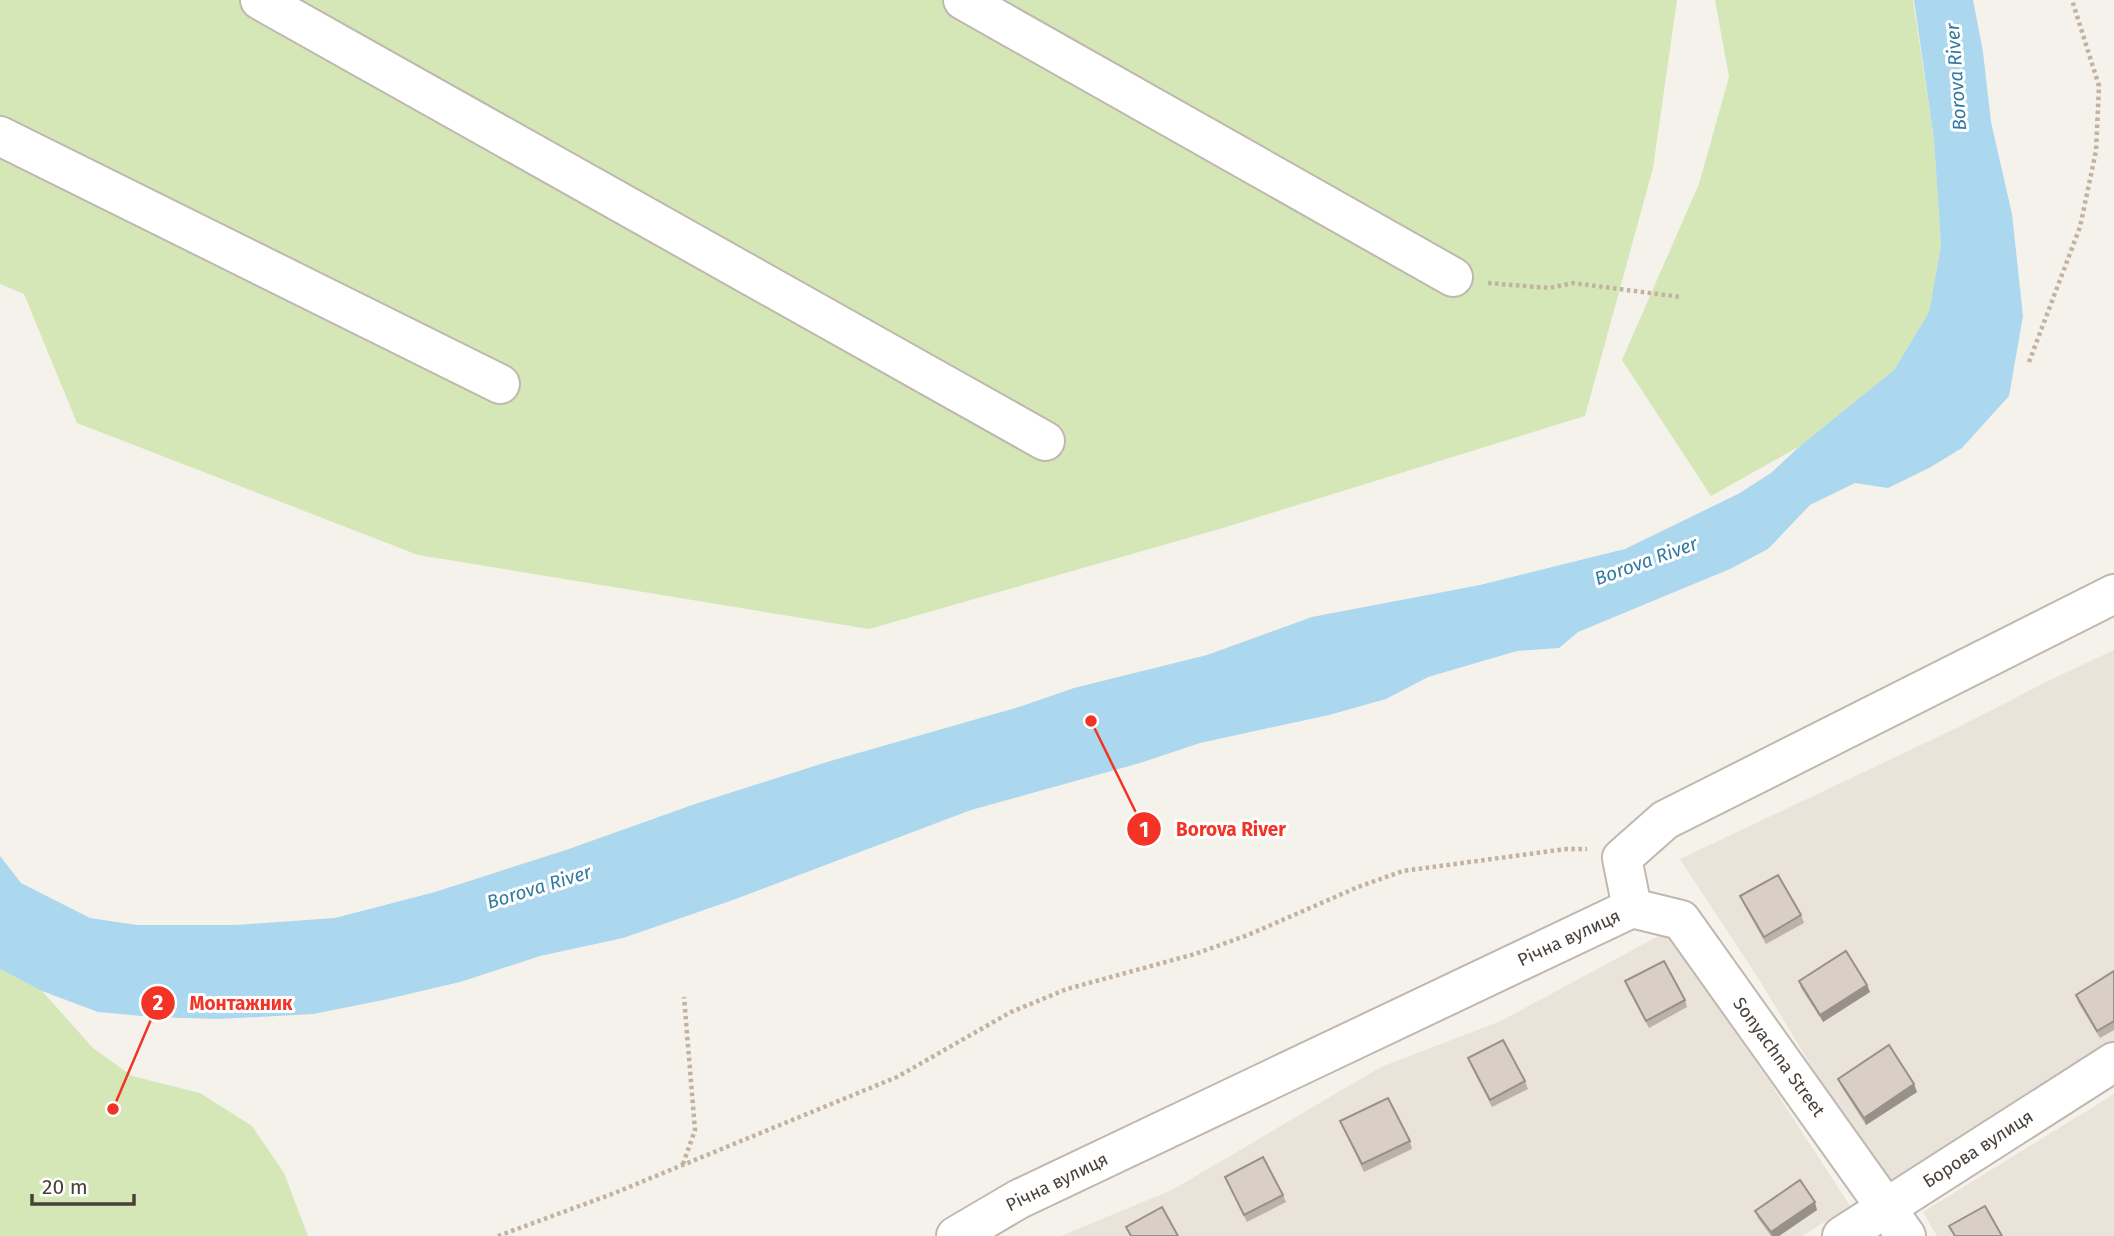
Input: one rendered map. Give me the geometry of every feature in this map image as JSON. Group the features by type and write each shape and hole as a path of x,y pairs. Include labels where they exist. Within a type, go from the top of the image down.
{"street":[{"path":"260,0 1045,441"},
{"path":"963,0 1453,277"},
{"path":"0,136 500,384"},
{"path":"1622,858 1665,820 2114,594"},
{"name":"Річна вулиця","path":"956,1236 1020,1199 1632,908 1622,858"},
{"name":"Sonyachna Street","path":"1632,908 1681,920 1896,1222"},
{"name":"Борова вулиця","path":"1842,1236 1896,1222 2114,1062"}],"path":[{"path":"2029,362 2080,227 2096,151 2099,86 2072,0"},
{"path":"1453,277 1524,287 1549,288 1573,283 1682,297"},
{"path":"498,1236 612,1194 897,1077 1011,1013 1067,989 1195,954 1403,871 1566,849 1596,849 1622,858"},
{"path":"683,1165 695,1130 684,997"}],"shaded area":[{"path":"2114,650 2114,1047 1891,1186 1821,1082 1760,981 1680,859 1959,727"},
{"path":"1666,932 1767,1078 1850,1206 1802,1236 1061,1236 1172,1190 1381,1067 1501,1021"},
{"path":"2114,1094 2114,1236 1937,1236 1923,1212"}],"green space":[{"path":"0,0 1677,0 1653,168 1585,416 1223,528 869,629 418,555 77,423 24,294 0,284"},
{"path":"1715,0 1913,0 1934,140 1941,246 1929,312 1894,370 1800,446 1711,496 1622,360 1699,184 1729,77"},
{"path":"0,969 42,991 93,1048 132,1076 200,1093 252,1126 284,1173 308,1236 0,1236"}],"water":[{"path":"1914,0 1973,0 1983,52 1991,122 2012,214 2023,316 2009,396 1962,448 1888,488 1855,483 1810,505 1768,549 1730,569 1578,632 1559,648 1517,651 1428,677 1386,699 1329,715 1200,743 1140,763 971,810 733,900 623,938 540,956 460,982 383,1000 313,1014 219,1019 153,1017 98,1012 42,991 0,969 0,856 21,883 90,918 137,925 236,925 335,918 435,892 827,762 1022,706 1074,688 1207,655 1312,617 1480,585 1625,549 1738,494 1771,473 1894,370 1929,312 1941,246 1934,140"}],"building":[{"path":"1778,875 1801,915 1764,937 1740,896"},
{"path":"1846,951 1867,985 1820,1015 1799,981"},
{"path":"1664,961 1685,1000 1646,1021 1625,981"},
{"path":"2114,971 2114,1021 2097,1031 2076,995"},
{"path":"1503,1040 1525,1081 1490,1100 1468,1058"},
{"path":"1889,1045 1914,1084 1864,1118 1838,1079"},
{"path":"1388,1098 1410,1141 1362,1164 1340,1121"},
{"path":"1263,1157 1283,1195 1244,1215 1225,1177"},
{"path":"1800,1180 1815,1202 1771,1232 1755,1211"},
{"path":"1985,1206 2002,1236 1955,1236 1949,1226"},
{"path":"1162,1207 1178,1236 1131,1236 1126,1227"}],"place":[{"name":"Borova River","path":"1091,721"},
{"name":"Монтажник","path":"113,1109"}]}
